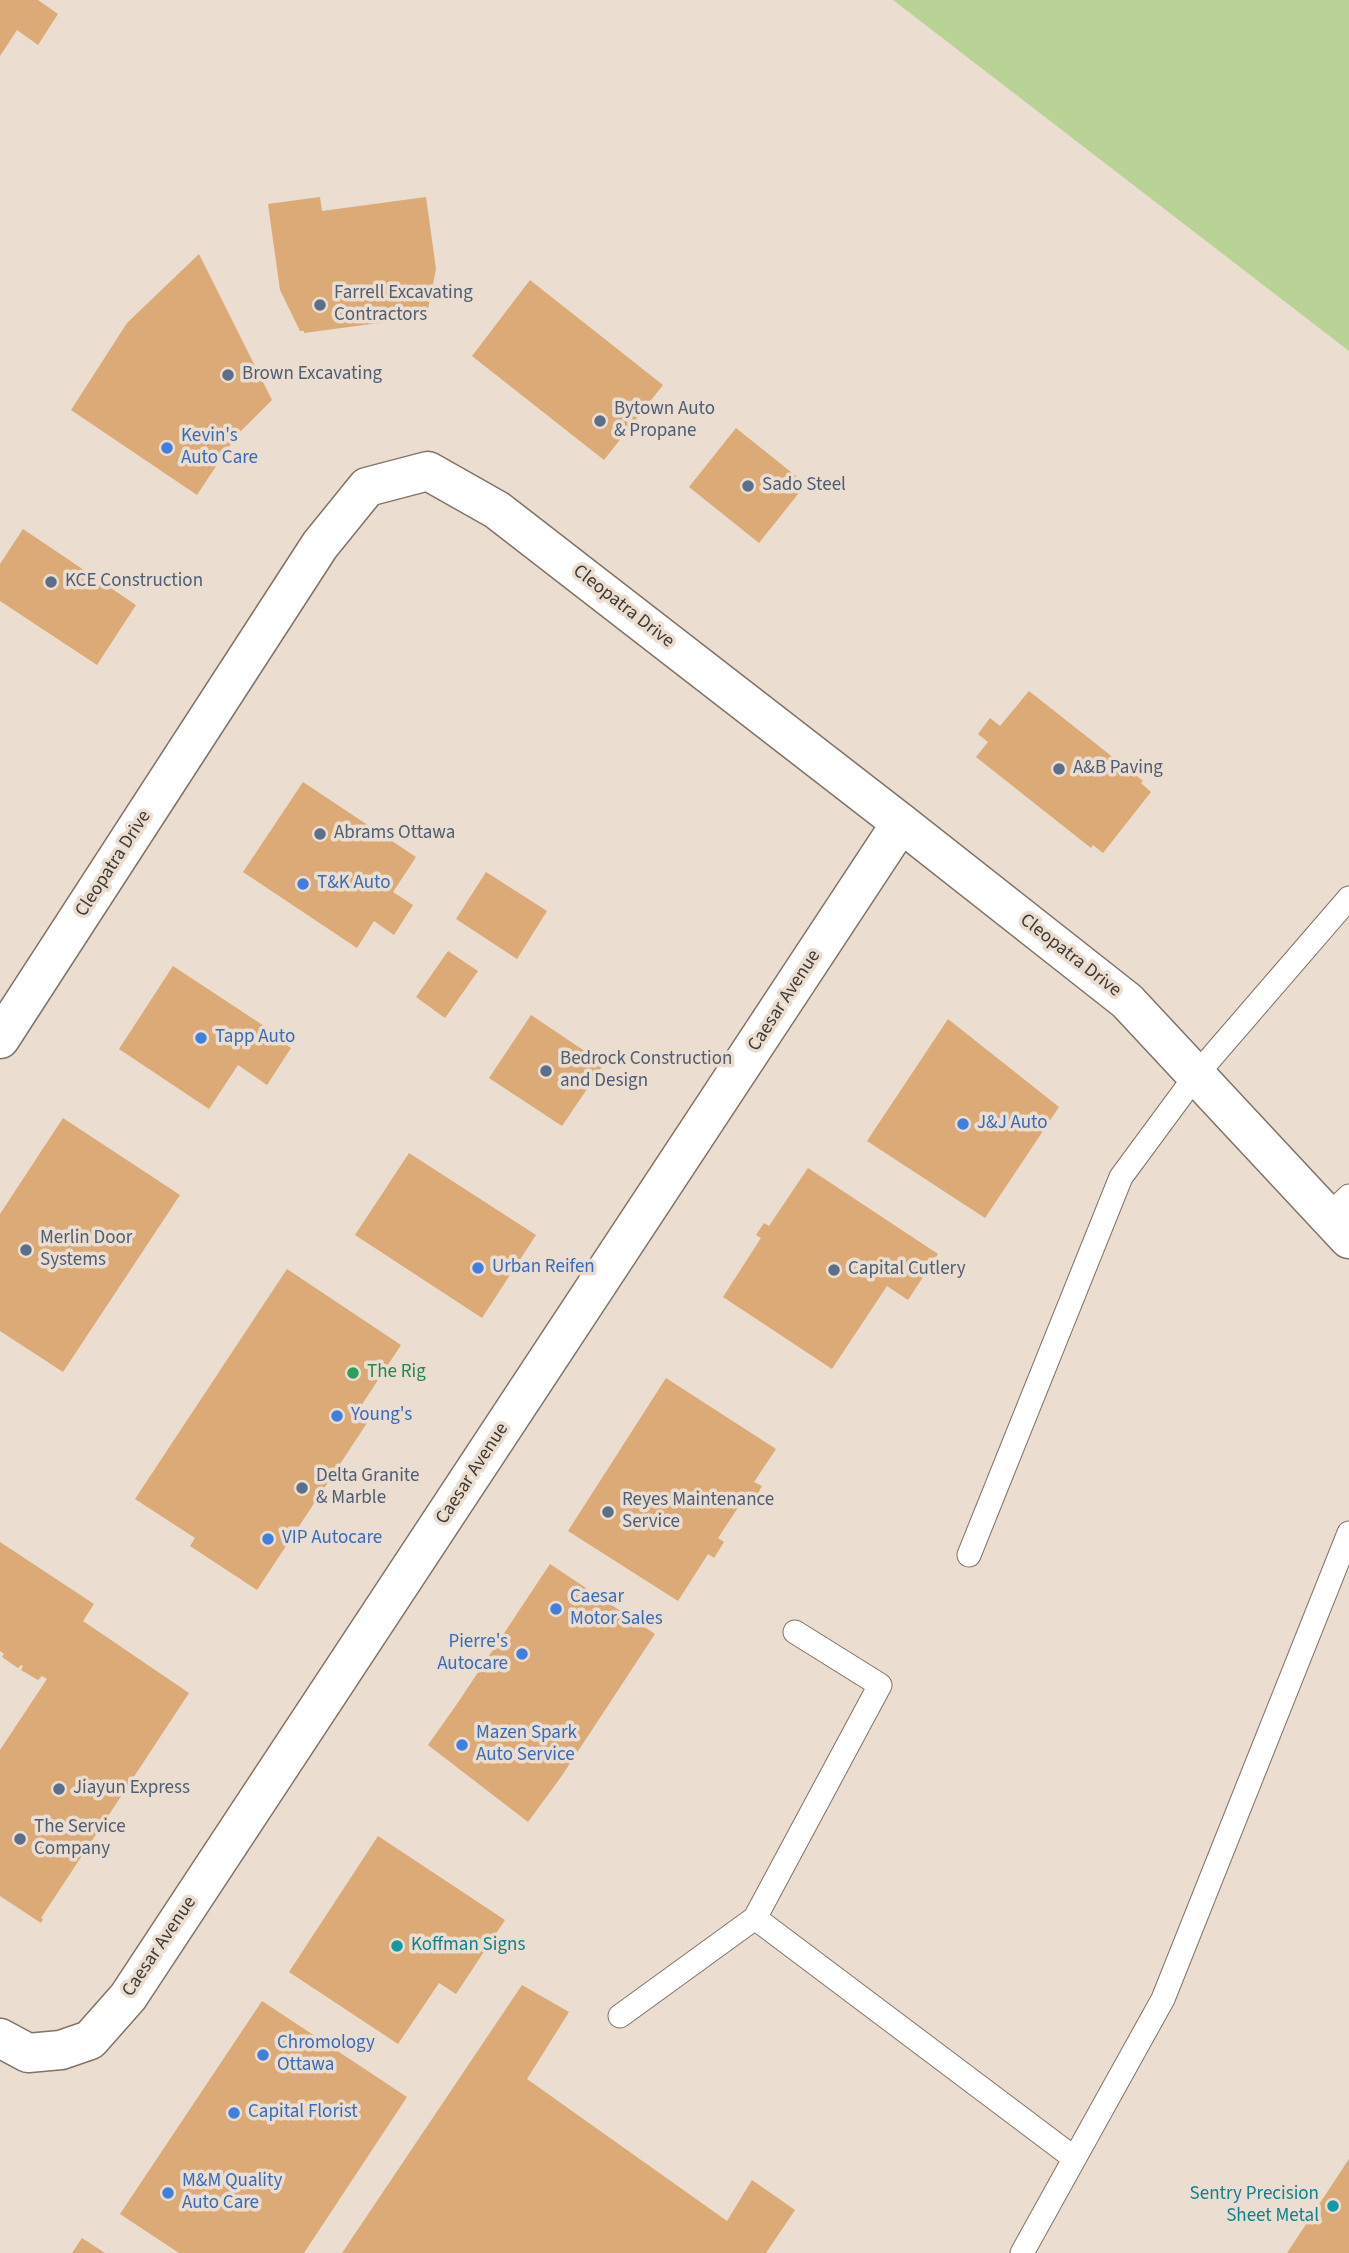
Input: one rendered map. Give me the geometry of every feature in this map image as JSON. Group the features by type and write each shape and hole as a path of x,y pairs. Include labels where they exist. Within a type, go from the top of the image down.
{"street":[{"name":"Cleopatra Drive","path":"0,1039 320,545 367,487 428,471 497,510 1127,1001 1342,1217"},
{"name":"Caesar Avenue","path":"0,2038 28,2053 61,2050 90,2040 128,1997 901,823"}],"lane":[{"path":"969,1555 1121,1177 1197,1074 1349,898"},
{"path":"1022,2253 1163,1999 1349,1533"},
{"path":"620,2016 755,1918 880,1685 795,1632"},
{"path":"755,1918 1074,2158"}],"green space":[{"path":"893,0 1349,0 1349,351"}],"building":[{"path":"0,0 38,0 58,14 38,45 17,30 0,56"},
{"path":"320,197 322,211 426,197 436,269 427,314 424,317 304,333 300,331 280,290 268,204"},
{"path":"199,254 272,400 236,436 197,495 71,410 127,323"},
{"path":"530,280 663,385 604,460 472,356"},
{"name":"Sado Steel","path":"736,428 806,484 759,543 689,487"},
{"name":"KCE Construction","path":"23,529 136,605 97,665 0,601 0,564"},
{"name":"A&B Paving","path":"1029,691 1143,781 1141,783 1151,792 1103,853 1093,845 1091,848 976,757 988,742 978,734 990,718 1000,726"},
{"path":"303,782 416,857 393,892 413,905 394,935 374,921 357,948 243,872"},
{"path":"486,872 547,911 517,959 456,919"},
{"path":"448,951 478,971 445,1018 416,997"},
{"name":"Tapp Auto","path":"173,966 264,1026 262,1029 291,1048 267,1085 238,1065 209,1109 119,1049"},
{"name":"Bedrock Construction and Design","path":"531,1015 604,1064 562,1126 489,1078"},
{"name":"J&J Auto","path":"948,1019 1059,1107 985,1218 867,1141"},
{"path":"63,1118 180,1195 63,1372 0,1331 0,1214"},
{"path":"409,1153 536,1235 482,1318 355,1235"},
{"name":"Capital Cutlery","path":"808,1168 938,1254 908,1300 887,1286 832,1369 723,1297 761,1238 756,1235 764,1223 769,1226"},
{"path":"287,1269 401,1345 355,1415 367,1423 257,1590 190,1546 195,1538 135,1499"},
{"path":"666,1378 776,1449 754,1482 762,1486 755,1499 747,1494 718,1538 724,1542 714,1558 708,1554 678,1601 568,1531"},
{"path":"0,1542 94,1604 83,1621 189,1693 41,1918 41,1923 0,1896 0,1750 47,1679 42,1676 38,1680 21,1670 23,1666 18,1668 2,1657"},
{"path":"550,1564 655,1634 561,1777 528,1822 428,1745"},
{"name":"Koffman Signs","path":"378,1836 505,1920 456,1994 439,1983 398,2044 289,1972"},
{"path":"522,1985 569,2012 527,2079 727,2221 752,2180 795,2210 766,2253 342,2253"},
{"path":"262,2001 407,2097 304,2253 179,2253 120,2214"},
{"name":"Sentry Precision Sheet Metal","path":"1349,2159 1349,2253 1287,2253"},
{"path":"82,2238 105,2253 72,2253"}],"place":[{"name":"Farrell Excavating Contractors","path":"320,305"},
{"name":"Brown Excavating","path":"228,375"},
{"name":"Bytown Auto & Propane","path":"600,421"},
{"name":"Kevin's Auto Care","path":"167,448"},
{"name":"Sado Steel","path":"748,486"},
{"name":"KCE Construction","path":"51,582"},
{"name":"A&B Paving","path":"1059,769"},
{"name":"Abrams Ottawa","path":"320,834"},
{"name":"T&K Auto","path":"303,884"},
{"name":"Tapp Auto","path":"201,1038"},
{"name":"Bedrock Construction and Design","path":"546,1071"},
{"name":"J&J Auto","path":"963,1124"},
{"name":"Merlin Door Systems","path":"26,1250"},
{"name":"Urban Reifen","path":"478,1268"},
{"name":"Capital Cutlery","path":"834,1270"},
{"name":"The Rig","path":"353,1373"},
{"name":"Young's","path":"337,1416"},
{"name":"Delta Granite & Marble","path":"302,1488"},
{"name":"Reyes Maintenance Service","path":"608,1512"},
{"name":"VIP Autocare","path":"268,1539"},
{"name":"Caesar Motor Sales","path":"556,1609"},
{"name":"Pierre's Autocare","path":"522,1654"},
{"name":"Mazen Spark Auto Service","path":"462,1745"},
{"name":"Jiayun Express","path":"59,1789"},
{"name":"The Service Company","path":"20,1839"},
{"name":"Koffman Signs","path":"397,1946"},
{"name":"Chromology Ottawa","path":"263,2055"},
{"name":"Capital Florist","path":"234,2113"},
{"name":"M&M Quality Auto Care","path":"168,2193"},
{"name":"Sentry Precision Sheet Metal","path":"1333,2206"}]}
